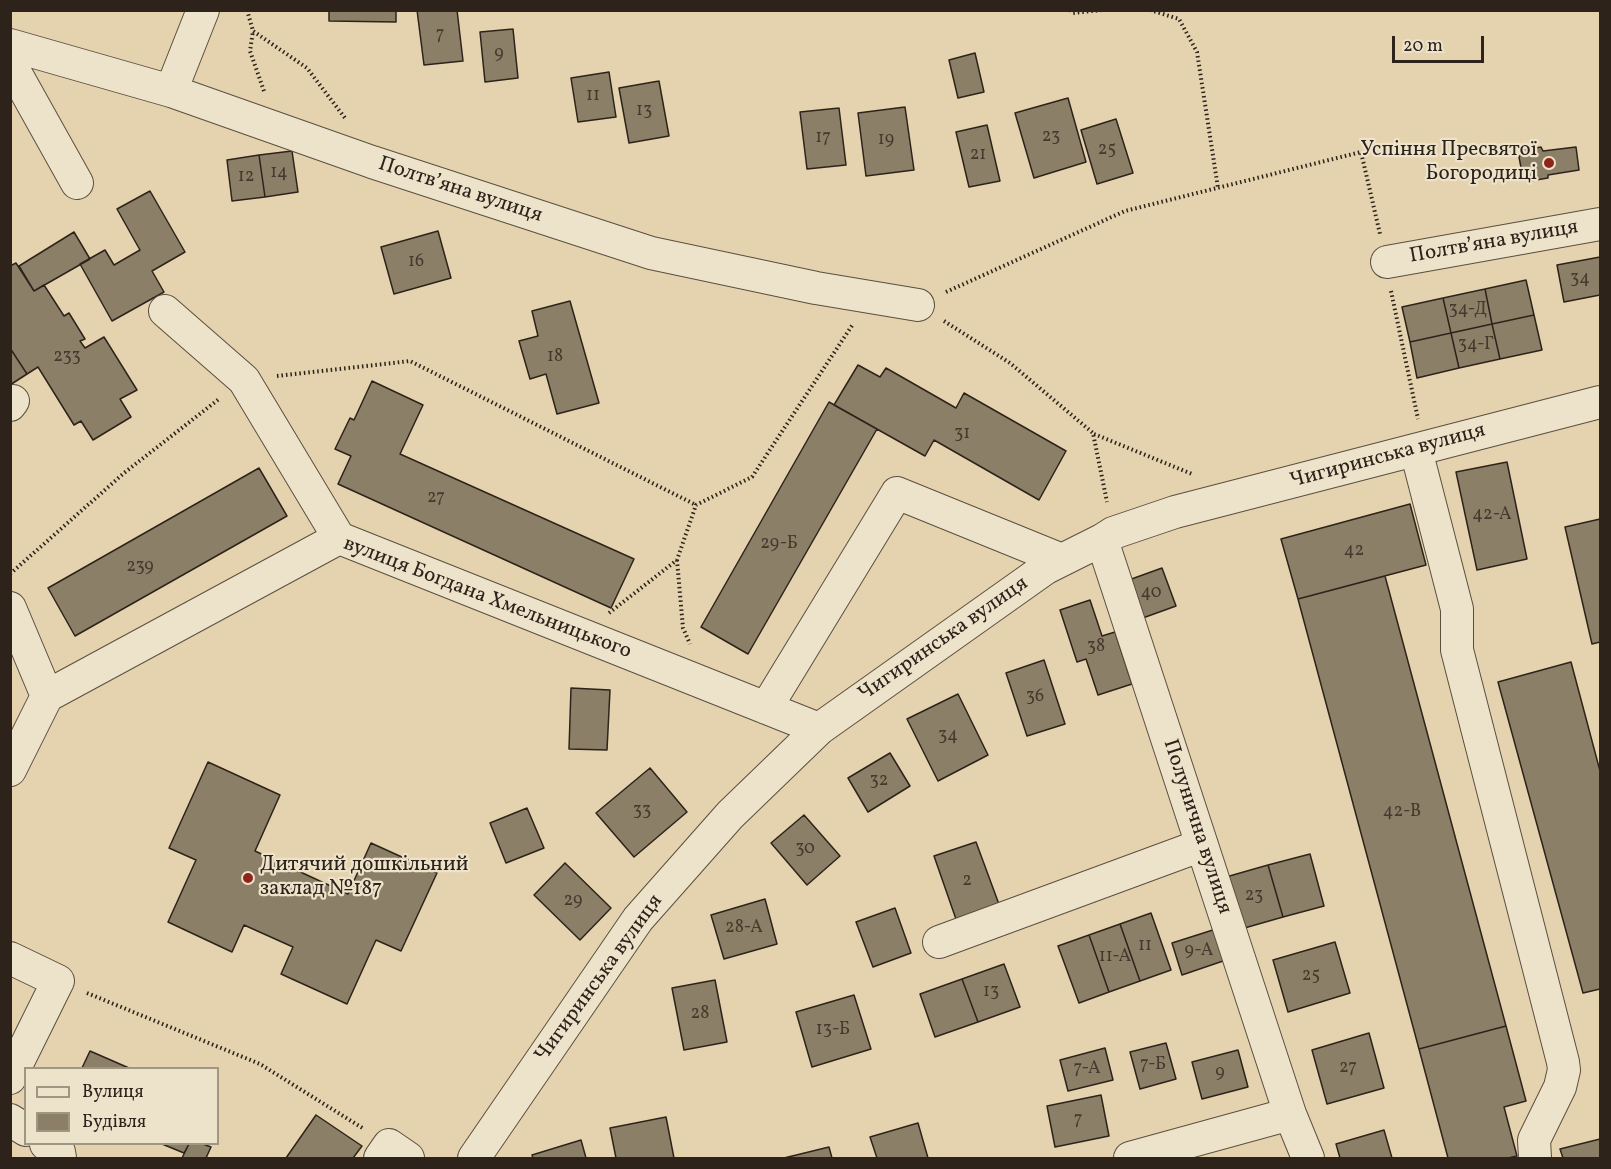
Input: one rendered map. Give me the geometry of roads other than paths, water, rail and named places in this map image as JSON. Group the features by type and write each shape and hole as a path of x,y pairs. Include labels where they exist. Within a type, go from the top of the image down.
{"street":[{"path":"171,91 204,10"},
{"name":"Полтвʼяна вулиця","path":"10,45 171,91 361,158 651,253 870,298 918,305"},
{"path":"10,63 77,183"},
{"name":"Полтвʼяна вулиця","path":"1387,262 1600,224"},
{"path":"165,311 244,380 339,538"},
{"name":"Чигиринська вулиця","path":"474,1158 638,919 730,815 819,729 1046,568 1108,536 1175,512 1600,402"},
{"path":"1420,449 1457,609 1457,650 1563,1062 1564,1070 1560,1087 1534,1140 1535,1158"},
{"path":"766,708 897,493 1062,560"},
{"name":"Полунична вулиця","path":"1108,536 1202,845 1290,1114 1308,1158"},
{"name":"вулиця Богдана Хмельницького","path":"47,696 339,538 819,729"},
{"path":"10,609 47,696 10,770"},
{"path":"939,942 1202,845"},
{"path":"10,958 58,981 10,1078"},
{"path":"1130,1158 1290,1114"},
{"path":"10,1120 24,1129"},
{"path":"49,1145 59,1152 60,1158"}],"place":[{"name":"Успіння Пресвятої Богородиці","path":"1549,163"},
{"name":"Дитячий дошкільний заклад №187","path":"248,878"}]}
